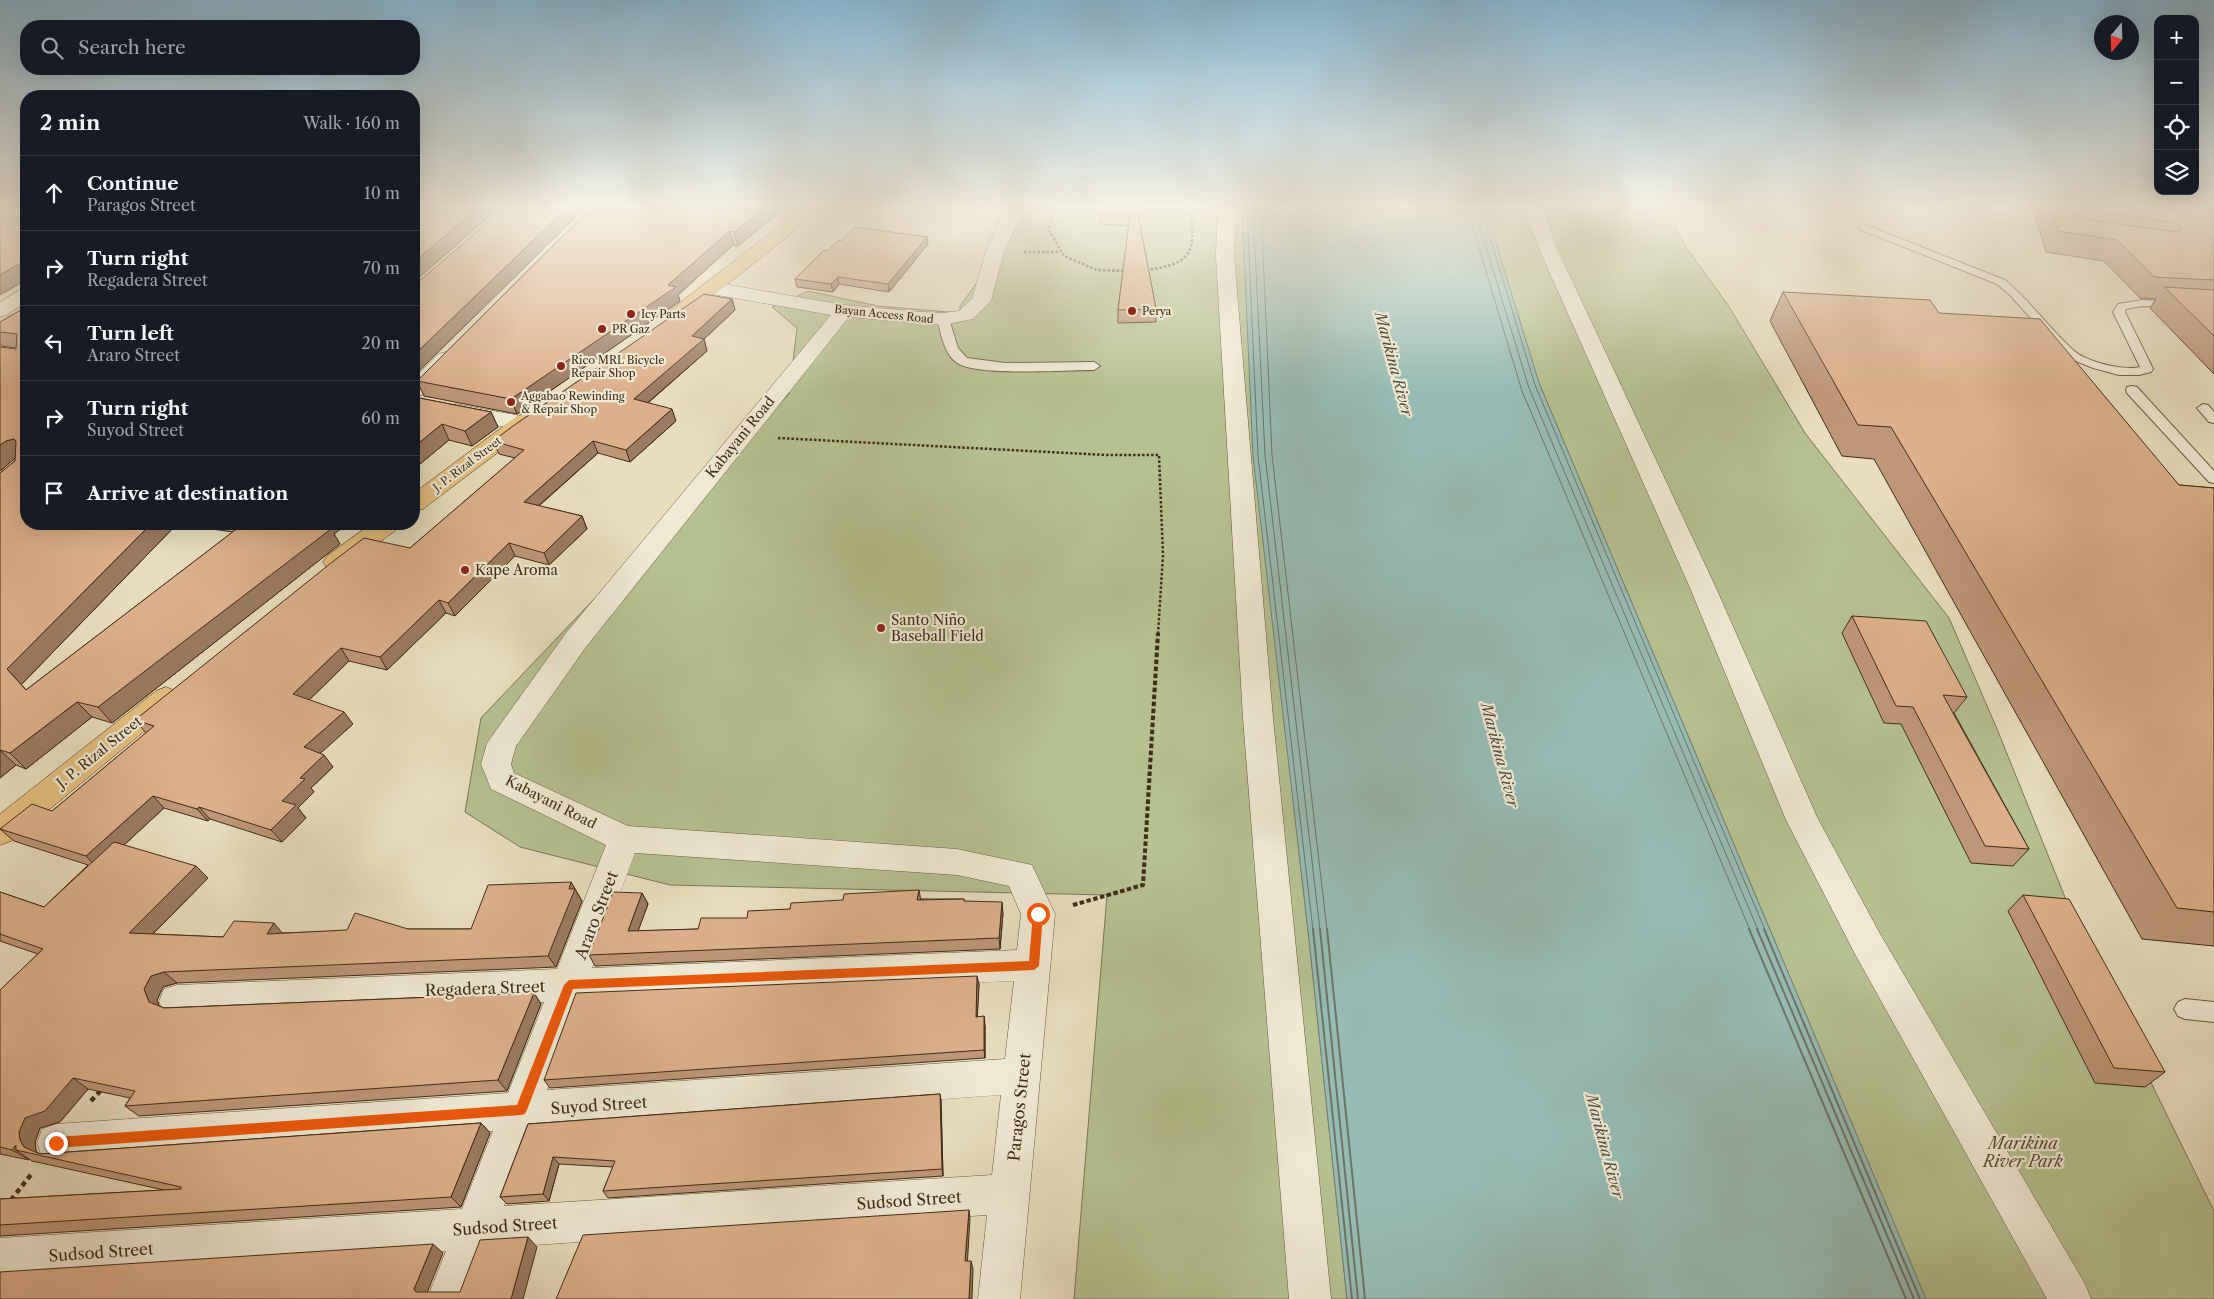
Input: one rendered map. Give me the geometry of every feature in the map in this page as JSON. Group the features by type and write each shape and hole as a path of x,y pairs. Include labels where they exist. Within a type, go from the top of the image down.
{"main road":[{"path":"657,329 736,269"},
{"name":"J. P. Rizal Street","path":"420,500 529,418"},
{"path":"312,580 379,530"},
{"name":"J. P. Rizal Street","path":"0,832 182,685"}],"street":[{"name":"Bayan Access Road","path":"712,288 844,310 943,319 966,314 981,301 990,269"},
{"path":"1227,269 1258,718 1310,1299"},
{"path":"1557,269 1703,588 1802,820 1867,943 2070,1299"},
{"path":"0,311 20,298"},
{"name":"Kabayani Road","path":"844,310 576,640 502,743 496,764 502,781 624,839 958,862 1020,875 1038,914"},
{"path":"456,348 421,401 529,418"},
{"name":"Araro Street","path":"448,1299 624,839"},
{"name":"Paragos Street","path":"999,1299 1038,914"},
{"name":"Regadera Street","path":"177,1001 1034,966"},
{"name":"Suyod Street","path":"56,1143 1022,1076"},
{"name":"Sudsod Street","path":"0,1259 1010,1194"}],"lane":[{"path":"1967,269 2001,282 2013,292 2070,354 2080,360 2110,369 2141,373 2147,369 2119,312 2122,306 2142,303 2214,307"},
{"path":"943,319 956,355 967,362 1017,366 1094,366"},
{"path":"2132,390 2214,479"},
{"path":"2203,408 2214,419"},
{"path":"2185,1009 2214,1012"}],"path":[{"path":"1094,269 1130,271"},
{"path":"1139,271 1157,269"},
{"path":"740,436 1107,455 1159,455 1163,555 1143,885 1038,914"}],"green space":[{"path":"987,269 1245,269 1254,456 1309,939 1347,1299 1074,1299 1107,895 670,885 520,847 465,812 481,718 789,394 797,328 772,307 808,291 878,306 960,313 960,306"},
{"name":"Marikina River Park","path":"1504,269 1702,269 1728,305 1805,433 1949,618 1997,729 2088,954 2214,1211 2214,1299 1926,1299 1539,383"}],"water":[{"name":"Marikina River","path":"1245,269 1504,269 1539,383 1926,1299 1347,1299 1309,939 1253,456"}],"building":[{"path":"0,269 11,269 0,275"},
{"path":"434,269 504,269 420,349 420,281"},
{"path":"530,269 687,269 668,285 676,287 511,399 420,382 420,378"},
{"path":"805,269 901,269 888,284 838,277 831,284 795,279"},
{"path":"1123,269 1148,269 1156,309 1118,310"},
{"path":"2146,269 2214,269 2214,280 2154,277"},
{"path":"2164,287 2214,290 2214,336"},
{"path":"1783,292 1930,300 1939,313 2040,319 2179,485 2214,488 2214,912 2177,908 1891,427 1858,425"},
{"path":"704,294 732,299 692,336 704,339 634,399 672,409 626,450 593,441 524,502 582,516 544,553 509,543 448,603 439,600 380,657 341,648 293,694 344,712 304,747 324,755 300,778 305,779 282,801 296,805 271,830 199,807 197,809 153,796 86,856 0,829 32,804 52,811 154,726 135,720 364,538 410,548 524,450 493,441"},
{"path":"20,310 20,530 145,530 7,669 26,690 235,530 330,530 98,707 77,702 10,753 0,750 0,473 15,461 16,441 14,439 6,441 0,445 0,347 16,349 17,334 0,332 0,322"},
{"path":"420,398 491,412 465,431 442,424 420,442"},
{"path":"1852,616 1926,621 1967,697 1943,695 2029,849 1985,846 1913,707 1896,706"},
{"path":"114,842 196,866 129,933 223,937 234,921 274,923 267,934 347,930 355,913 408,929 471,929 488,885 571,882 569,889 575,889 548,956 164,972 151,976 144,989 149,1002 164,1008 534,993 498,1080 125,1106 135,1091 73,1078 45,1111 25,1118 19,1132 20,1140 24,1147 40,1154 481,1123 451,1197 0,1225 0,1199 181,1189 181,1187 16,1150 16,1145 12,1150 0,1147 0,990 43,949 0,934 0,892 44,907"},
{"path":"919,890 917,900 964,899 964,901 1002,902 999,938 589,955 613,892 642,893 628,931 698,929 701,918 747,918 748,911 790,909 791,903 843,900 844,894"},
{"path":"2023,895 2069,899 2165,1072 2114,1068"},
{"path":"977,976 976,1017 984,1016 984,1050 544,1080 576,993"},
{"path":"940,1094 942,1169 603,1191 615,1161 553,1157 543,1194 500,1197 528,1124"},
{"path":"969,1210 965,1261 971,1261 969,1299 556,1299 583,1235"},
{"path":"528,1237 511,1299 0,1299 0,1272 433,1244 414,1289 416,1292 460,1292 480,1240"}],"place":[{"name":"Perya","path":"1132,311"},
{"name":"Icy Parts","path":"631,314"},
{"name":"PR Gaz","path":"602,329"},
{"name":"Rico MRL Bicycle Repair Shop","path":"561,366"},
{"name":"Aggabao Rewinding & Repair Shop","path":"511,402"},
{"name":"Kape Aroma","path":"465,570"},
{"name":"Santo Niño Baseball Field","path":"881,628"}],"route":[{"path":"56,1143 521,1110 569,985 1034,966 1038,914"}]}
